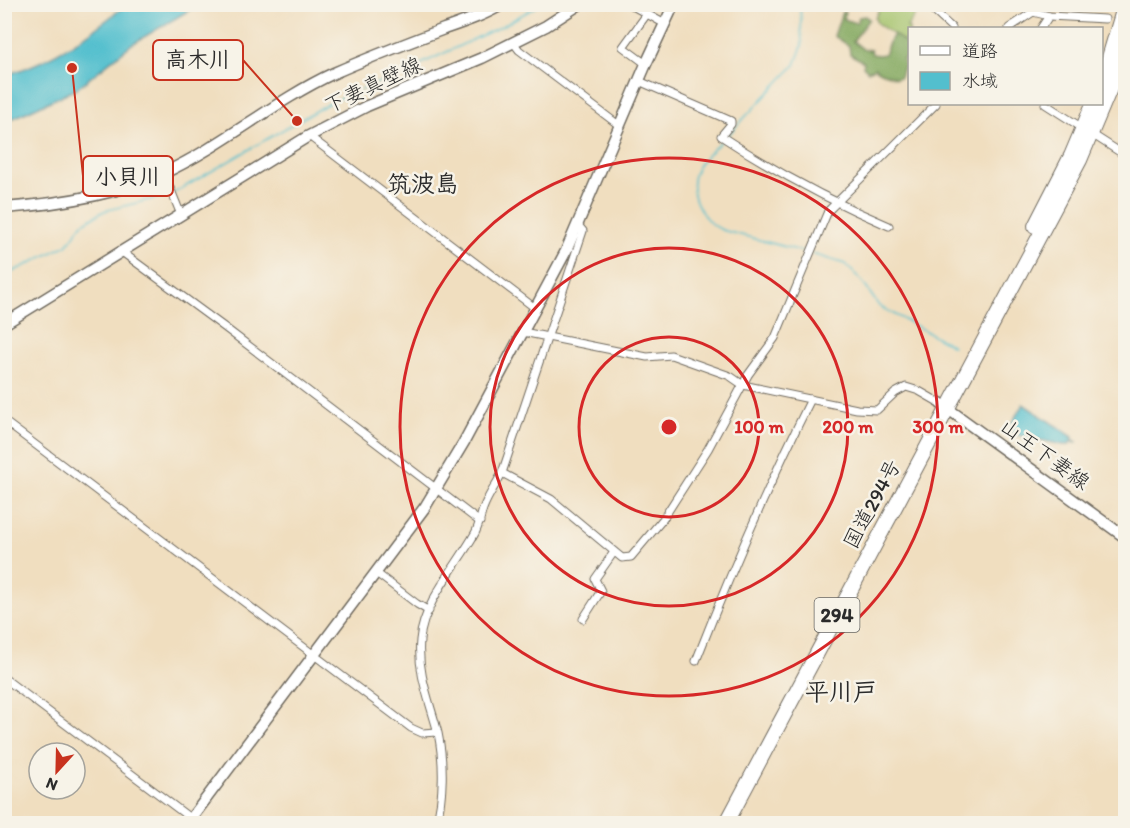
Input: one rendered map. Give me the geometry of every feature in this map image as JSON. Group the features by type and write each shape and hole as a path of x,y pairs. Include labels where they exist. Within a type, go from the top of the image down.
{"highway":[{"path":"1103,75 1125,4"},
{"name":"国道294号","path":"1103,102 1112,84 1125,39"},
{"name":"国道294号","path":"1088,131 1093,105"},
{"name":"国道294号","path":"717,824 944,405 1063,194 1088,131 1101,105"},
{"name":"国道294号","path":"726,824 944,405"}],"street":[{"path":"4,208 35,206 166,178 195,156 274,106 334,73 503,4"},
{"name":"下妻真壁線","path":"4,324 122,252 180,211 309,136 367,106 482,58 546,26 580,4"},
{"path":"628,4 665,24"},
{"path":"4,678 192,822 313,654 425,507 464,442 558,266 674,4"},
{"path":"926,4 951,27"},
{"path":"1028,4 1033,12 1049,16 1105,19"},
{"path":"1011,27 1033,12 1039,4"},
{"path":"646,64 623,47 647,14"},
{"path":"1042,27 1049,16"},
{"path":"513,42 519,50 620,126"},
{"path":"639,81 731,121 724,138 836,204 889,226"},
{"path":"502,473 551,499 622,558 631,557 663,519 708,449 742,385 775,338 828,211 935,105"},
{"path":"1047,105 1125,156"},
{"path":"309,136 535,308"},
{"path":"166,178 180,211"},
{"path":"436,824 442,791 440,744 426,696 420,663 420,638 429,611 480,522 483,509 502,473 583,231 577,224"},
{"path":"122,252 437,487 480,522"},
{"path":"523,332 647,357 671,355 730,376 742,385 871,411 877,410 895,393 906,387 920,391 944,405"},
{"path":"696,662 733,567 789,443 812,399"},
{"name":"山王下妻線","path":"944,405 1125,538"},
{"path":"4,421 411,728 422,733 437,732"},
{"path":"583,619 601,591 595,579 614,552"},
{"path":"375,572 429,611"}],"green space":[{"path":"881,5 905,7 916,14 907,27 908,45 877,23 875,18"},
{"path":"842,12 845,12 844,19 856,23 859,17 865,16 869,19 853,41 863,49 871,50 872,54 884,54 893,34 908,44 908,56 903,59 904,64 900,77 896,78 875,68 868,71 863,66 864,62 850,54 849,46 834,36"}],"water":[{"path":"127,4 198,5 132,44 76,89 5,122 5,69 12,73 58,53"},
{"path":"1023,404 1077,442 1071,441 1069,445 1063,445 1007,431"}],"waterway":[{"path":"174,193 329,103 402,73 504,25 541,4"},
{"path":"727,136 795,65 802,46 800,4"},
{"path":"721,141 701,162 693,178 694,196 702,213 714,226 722,230 808,253"},
{"path":"4,276 67,245 83,223 104,211 169,195"},
{"path":"812,254 845,264 861,280 879,306 953,346"}],"place":[{"name":"小貝川","path":"72,68"},
{"name":"高木川","path":"297,121"}],"district":[{"name":"筑波島","path":"423,184"},
{"name":"平川戸","path":"841,692"}]}
